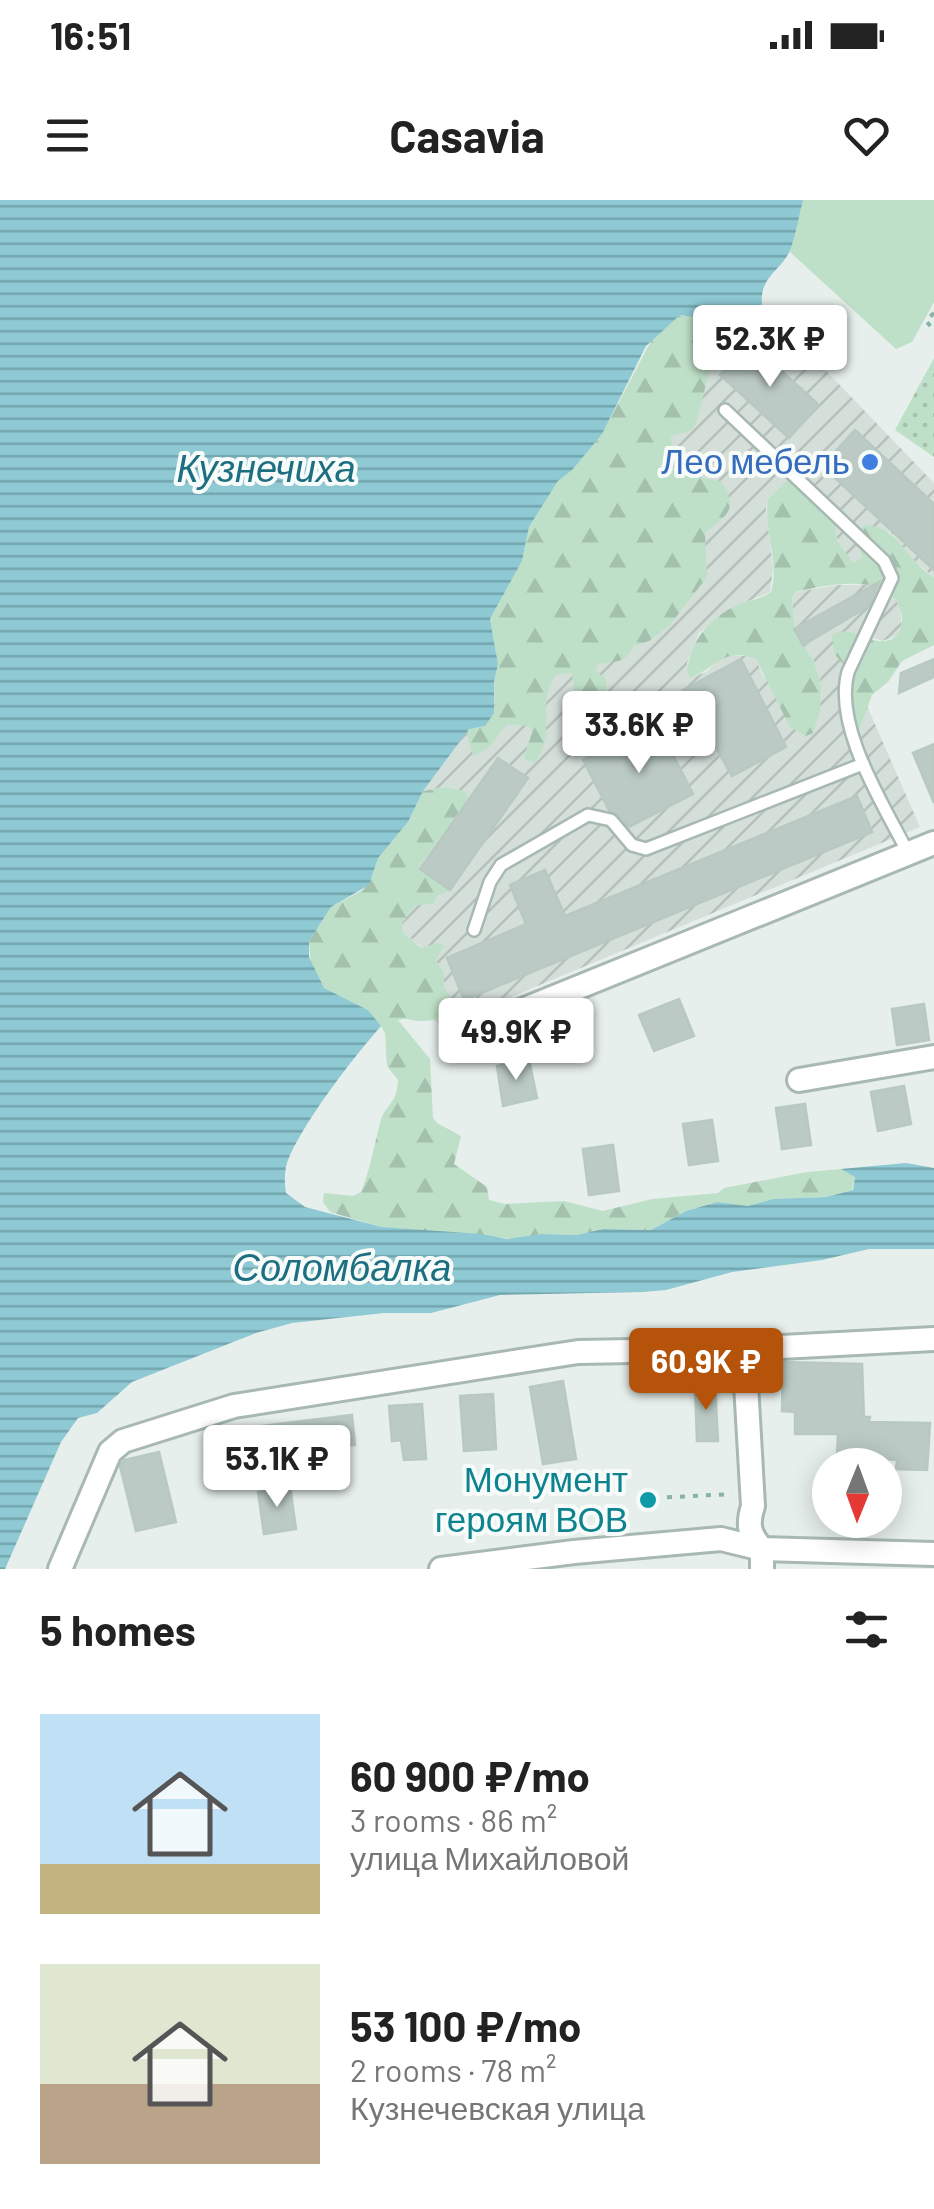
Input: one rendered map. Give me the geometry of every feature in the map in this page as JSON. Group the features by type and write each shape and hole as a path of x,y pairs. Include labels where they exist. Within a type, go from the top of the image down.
{"street":[{"path":"488,1024 926,850"},
{"path":"799,1080 934,1057"},
{"path":"60,1569 110,1452 124,1441 234,1406 578,1352 744,1349 934,1339"},
{"path":"744,1349 752,1494 748,1522 762,1559"},
{"path":"441,1569 720,1539 762,1559 934,1554"}],"lane":[{"path":"725,410 884,560 892,578 844,688 844,706 863,764 926,850"},
{"path":"474,930 490,882 501,865 588,816 611,820 632,845 646,849 863,764"}],"path":[{"path":"934,314 926,320 934,330"},
{"path":"654,1498 752,1494"}],"shaded area":[{"path":"762,304 934,483 934,577 916,563 890,532 861,546 862,559 853,563 841,548 812,484 806,479 789,478 768,499 766,509 773,569 770,592 734,607 699,633 687,663 691,678 706,672 724,655 748,656 756,659 763,676 816,724 821,684 814,661 795,634 792,598 796,592 838,585 870,585 891,592 900,607 902,629 897,636 882,641 861,633 834,654 847,668 860,728 867,706 920,827 441,1026 433,1019 453,1013 444,987 444,972 436,961 443,946 422,948 402,931 402,923 415,906 449,889 419,867 469,798 445,787 423,791 751,309"}],"green space":[{"path":"803,200 934,200 934,302 912,342 896,349 790,252"},
{"path":"680,315 726,322 739,319 749,328 743,340 726,345 711,365 696,424 690,431 671,436 675,456 686,469 721,481 727,491 728,512 705,533 707,577 670,625 649,641 634,646 623,659 598,664 596,671 606,679 602,699 588,707 576,706 572,673 556,675 547,696 545,740 535,762 524,756 532,733 529,726 508,724 489,747 473,755 467,735 469,728 485,726 495,705 498,664 490,619 522,561 529,527 558,481 580,460 610,419 652,339"},
{"path":"934,358 934,457 895,430"},
{"path":"794,477 806,479 821,497 835,521 837,540 853,563 862,558 857,533 865,525 877,527 895,538 934,577 934,645 902,661 888,682 872,695 860,728 846,733 847,668 834,654 832,635 848,632 885,641 897,635 902,622 898,603 876,587 826,586 796,592 792,598 795,634 814,661 821,684 820,711 813,733 806,736 790,727 756,659 728,656 690,678 687,672 692,650 711,622 740,604 771,592 774,570 768,499"},
{"path":"445,787 464,791 469,798 419,867 450,890 437,896 434,903 415,906 402,923 402,931 421,948 444,945 436,961 444,972 444,987 455,1006 453,1013 433,1020 398,1020 430,1059 433,1118 461,1136 454,1164 487,1187 489,1200 505,1204 564,1201 603,1211 652,1199 718,1193 724,1188 841,1169 855,1176 852,1190 826,1197 773,1199 748,1206 716,1202 686,1211 651,1230 603,1229 577,1235 542,1234 515,1239 382,1227 330,1212 323,1202 324,1193 353,1196 361,1192 380,1123 395,1095 398,1080 387,1066 381,1026 368,1010 324,988 311,966 309,941 331,907 363,890 378,857 408,822 423,791"}],"water":[{"name":"Кузнечиха","path":"0,200 803,200 791,248 764,287 762,304 739,319 726,322 680,315 646,346 602,434 558,481 529,527 522,561 490,619 498,664 494,713 485,726 469,729 423,791 408,822 378,858 369,885 331,907 309,941 309,957 324,988 368,1010 381,1026 298,1139 287,1165 285,1188 305,1207 382,1227 507,1239 577,1235 603,1229 651,1230 686,1211 717,1202 748,1206 773,1199 826,1197 853,1190 855,1177 841,1169 906,1163 934,1168 934,1249 869,1249 822,1260 732,1272 666,1290 500,1295 431,1313 384,1313 292,1323 256,1333 132,1382 97,1413 78,1418 61,1442 5,1569 0,1569"}],"building":[{"path":"750,342 819,405 789,438 720,375"},
{"path":"855,430 934,504 934,570 822,466"},
{"path":"879,582 869,606 803,645 794,629"},
{"path":"741,659 786,747 732,776 683,690"},
{"path":"934,659 934,677 899,693 901,673"},
{"path":"656,722 693,794 629,827 609,810 583,760"},
{"path":"934,744 934,803 913,753"},
{"path":"498,758 528,778 450,890 420,869"},
{"path":"857,796 872,832 464,1000 447,958 526,924 510,885 545,870 565,916"},
{"path":"679,999 694,1036 654,1051 639,1015"},
{"path":"924,1004 929,1040 897,1045 892,1009"},
{"path":"529,1060 537,1098 503,1106 497,1066"},
{"path":"904,1086 911,1124 878,1131 871,1092"},
{"path":"805,1104 811,1145 782,1149 776,1108"},
{"path":"712,1120 718,1161 689,1165 683,1124"},
{"path":"613,1145 619,1191 589,1195 583,1149"},
{"path":"783,1362 862,1364 864,1417 870,1417 869,1422 930,1423 927,1470 902,1469 902,1448 837,1448 838,1434 795,1434 795,1412 782,1411"},
{"path":"563,1381 576,1459 543,1464 530,1387"},
{"path":"715,1384 718,1441 697,1441 695,1386"},
{"path":"493,1394 496,1449 464,1451 460,1396"},
{"path":"422,1404 426,1459 404,1460 401,1440 392,1441 389,1406"},
{"path":"352,1415 355,1445 258,1456 255,1427"},
{"path":"159,1452 176,1522 136,1531 120,1466 124,1460"},
{"path":"290,1487 296,1529 264,1534 258,1492"}],"place":[{"name":"Лео мебель","path":"870,462"},
{"name":"Монумент героям ВОВ","path":"648,1500"}],"water label":[{"name":"Соломбалка","path":"342,1268"}]}
